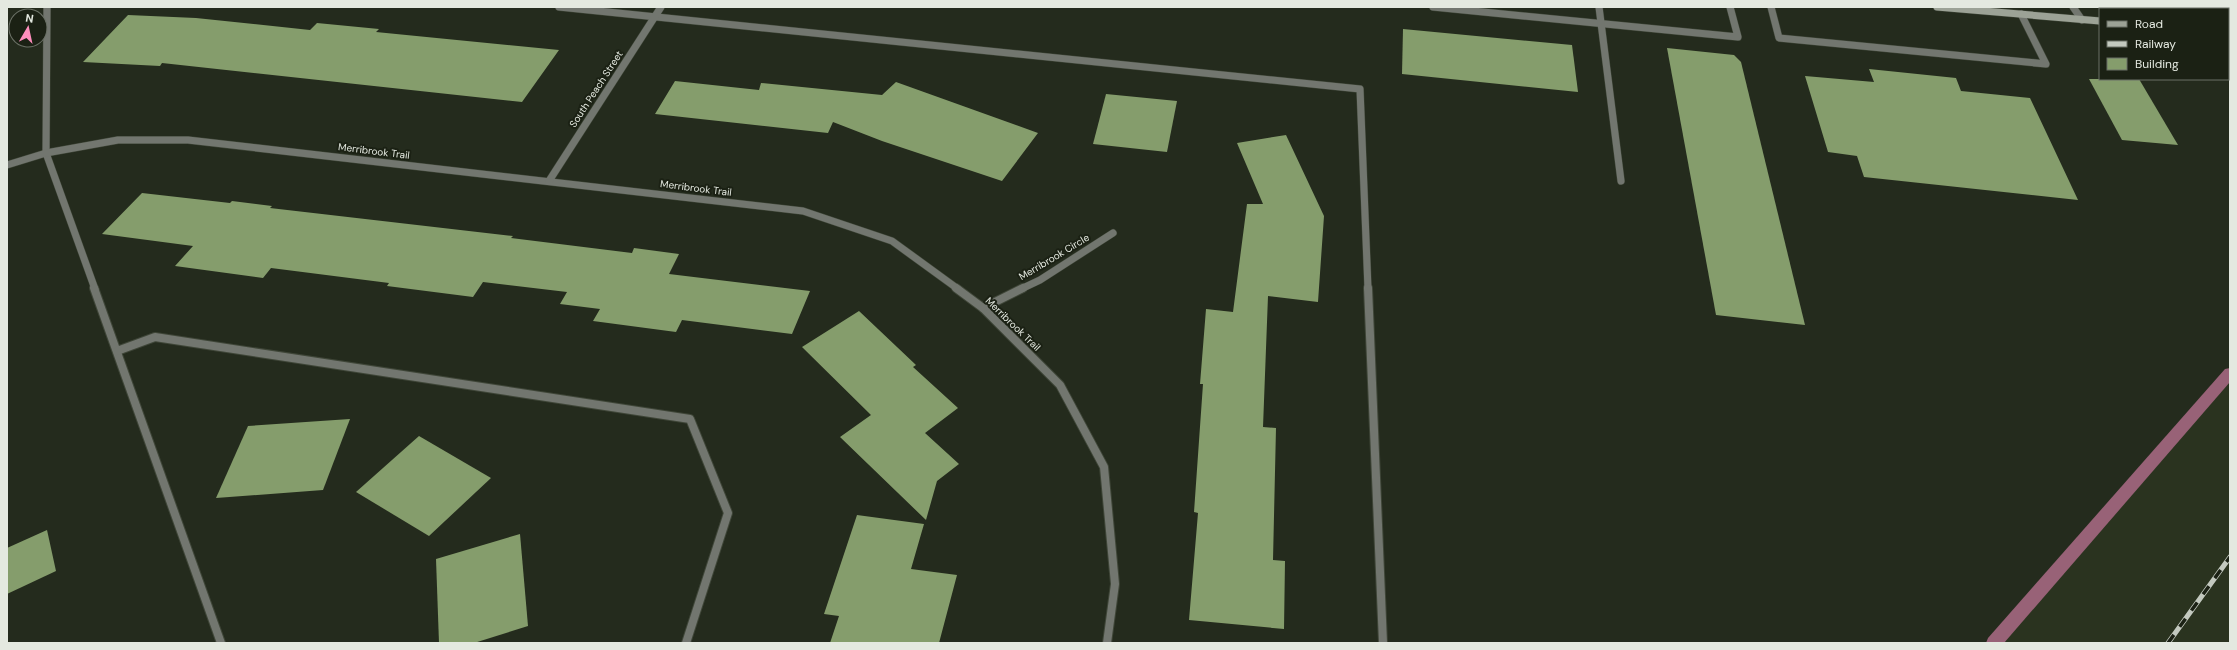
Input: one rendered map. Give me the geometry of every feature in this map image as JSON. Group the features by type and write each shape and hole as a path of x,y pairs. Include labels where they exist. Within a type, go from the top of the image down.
{"street":[{"path":"47,7 46,153 221,643"},
{"path":"559,7 1360,89 1383,643"},
{"name":"South Peach Street","path":"549,182 661,7"},
{"path":"1433,7 1738,37 1730,7"},
{"path":"1599,7 1621,181"},
{"path":"1771,7 1779,38 2046,64 2021,14"},
{"path":"1937,7 2099,21"},
{"path":"2073,7 2082,20"},
{"name":"Merribrook Trail","path":"7,165 46,153 118,140 188,140 803,211 892,241 983,308 1060,385 1104,467 1115,584 1107,643"},
{"name":"Merribrook Circle","path":"983,308 1040,280 1113,233"},
{"path":"117,351 155,338 690,419 728,514 686,643"}],"shaded area":[{"path":"2230,374 2230,643 2003,643"}],"building":[{"path":"128,15 196,18 310,30 317,23 379,29 376,32 559,50 522,102 162,63 160,66 83,62"},
{"path":"1403,29 1572,45 1578,92 1402,74"},
{"path":"1667,48 1734,55 1741,62 1805,325 1716,315"},
{"path":"1869,69 1956,78 1961,91 2030,98 2078,200 1864,177 1857,156 1828,152 1805,76 1874,82"},
{"path":"2089,79 2140,80 2178,145 2122,140"},
{"path":"675,81 759,90 761,83 882,95 896,82 1038,133 1002,181 882,141 833,122 828,133 655,114"},
{"path":"1106,94 1177,101 1167,152 1093,144"},
{"path":"1286,135 1324,216 1318,302 1268,296 1263,427 1276,428 1273,560 1285,561 1284,629 1189,620 1198,513 1194,512 1203,384 1200,384 1206,309 1233,312 1247,204 1263,204 1237,143"},
{"path":"142,193 230,203 232,201 272,206 270,208 513,236 511,238 632,253 634,248 679,254 669,274 810,291 792,334 682,320 676,332 593,321 600,309 560,304 567,292 483,282 473,297 387,286 389,283 271,268 263,278 175,266 193,246 102,234"},
{"path":"859,311 916,365 913,367 958,408 925,433 959,464 937,481 926,520 840,437 871,415 802,347"},
{"path":"350,419 323,490 216,498 248,426"},
{"path":"419,436 491,478 429,536 356,492"},
{"path":"857,515 924,524 911,569 957,575 939,643 830,643 839,616 824,614"},
{"path":"47,530 56,571 7,594 7,548"},
{"path":"520,534 528,626 474,643 439,643 436,559"}],"waterway":[{"path":"1994,643 2230,373"}],"railway":[{"path":"2168,643 2230,557"}]}
